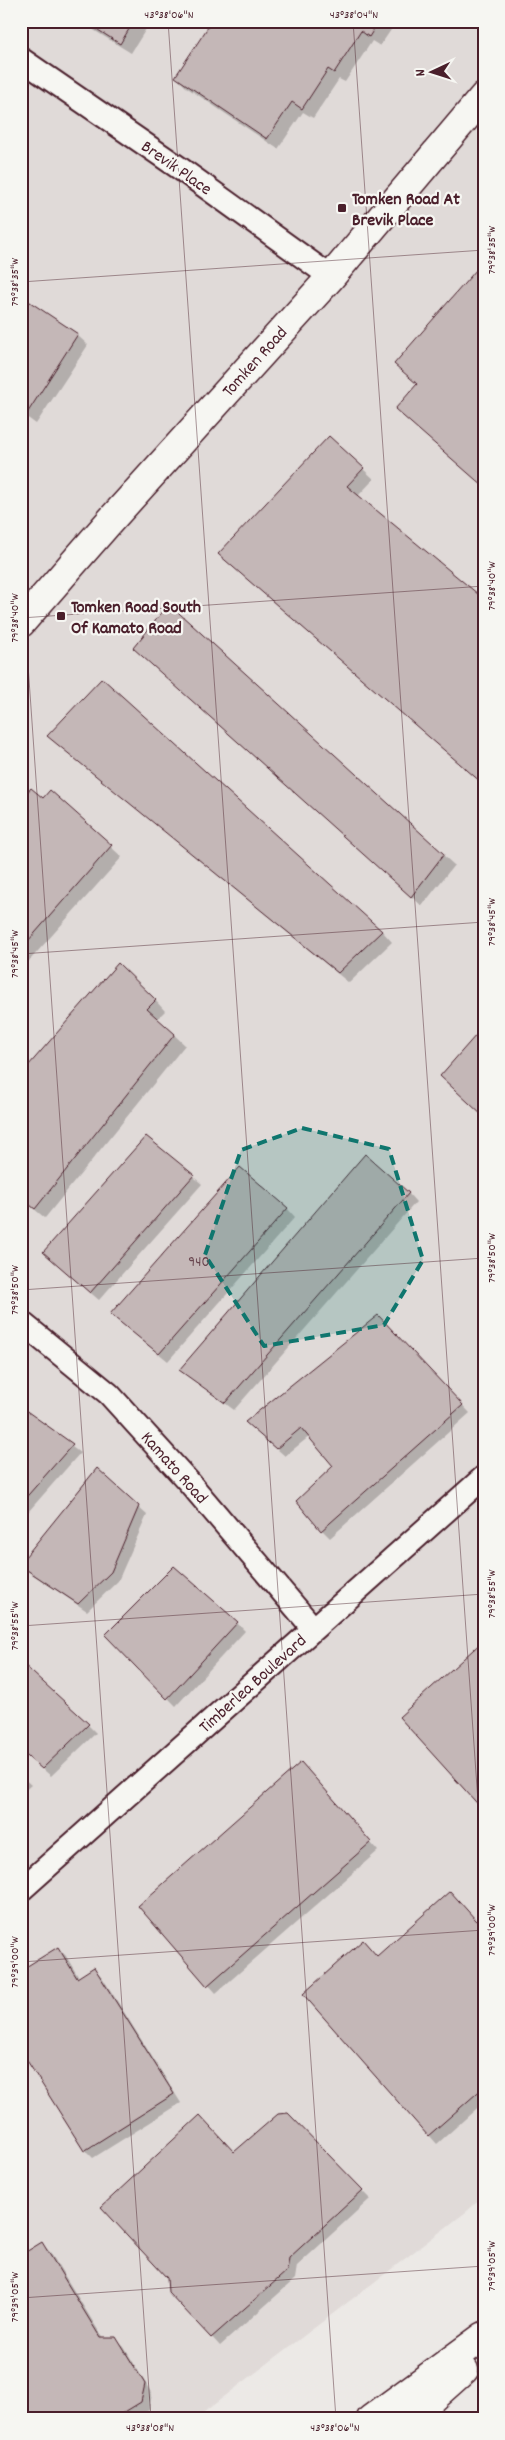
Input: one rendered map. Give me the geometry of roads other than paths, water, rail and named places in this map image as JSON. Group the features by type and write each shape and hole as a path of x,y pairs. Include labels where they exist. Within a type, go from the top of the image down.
{"main road":[{"name":"Tomken Road","path":"21,623 110,520 331,278 484,96"},
{"path":"371,2419 484,2336"},
{"path":"409,2419 484,2353"}],"street":[{"name":"Brevik Place","path":"21,59 178,166 331,278"},
{"name":"Kamato Road","path":"21,1322 109,1394 188,1481 313,1628"},
{"name":"Timberlea Boulevard","path":"21,1890 313,1628 484,1478"}],"place":[{"name":"Tomken Road At Brevik Place","path":"342,208"},
{"name":"Tomken Road South Of Kamato Road","path":"61,616"}]}
